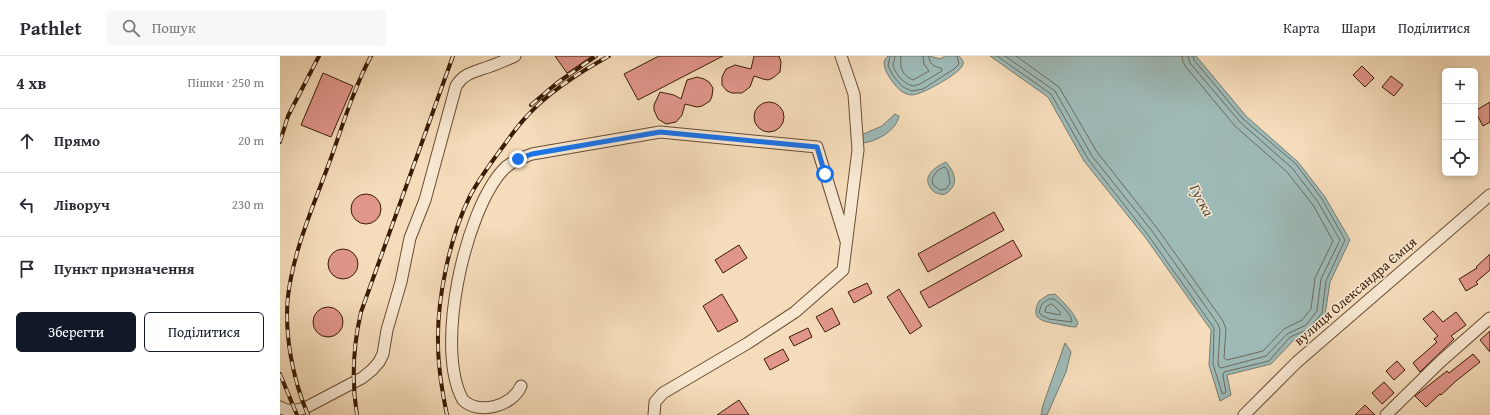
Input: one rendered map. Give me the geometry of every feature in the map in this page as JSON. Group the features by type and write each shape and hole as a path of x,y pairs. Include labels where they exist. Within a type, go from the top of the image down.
{"street":[{"path":"280,407 282,409 295,411 305,408 362,378 379,362 383,354 388,326 401,282 410,238 426,200 456,86 459,80 468,73 489,67 515,56"},
{"path":"654,415 655,402 663,393 748,343 795,312 843,270 858,150 854,94 841,56"},
{"path":"521,386 518,393 512,400 496,411 477,413 469,408 462,400 453,365 452,345 452,323 458,278 469,237 479,211 496,178 504,169 518,159 532,154 660,132 817,147 846,241"},
{"name":"вулиця Олександра Ємця","path":"1244,415 1297,362 1490,195"},
{"path":"1386,415 1440,362 1490,318"}],"water":[{"path":"888,56 930,56 940,59 945,56 959,56 963,63 961,68 949,78 923,92 911,95 900,90 889,76 884,64"},
{"name":"Гуска","path":"990,56 1196,56 1246,116 1298,162 1325,197 1350,240 1330,282 1325,315 1311,332 1293,341 1271,364 1227,375 1231,395 1220,401 1209,365 1211,330 1145,237 1084,161 1048,97"},
{"path":"895,114 899,116 890,131 879,138 862,143 859,136 882,126"},
{"path":"946,162 953,173 954,185 946,193 941,194 932,190 928,183 928,179 929,175 935,169"},
{"path":"1055,294 1074,315 1078,323 1076,327 1046,322 1037,315 1036,312 1039,301 1048,295"},
{"path":"1065,343 1071,352 1066,372 1047,415 1041,415 1043,405"}],"building":[{"path":"555,56 592,56 567,73"},
{"path":"659,56 723,56 638,100 624,74"},
{"path":"754,56 779,56 781,62 780,72 768,80 754,76 750,87 742,93 732,93 727,91 722,85 722,77 726,69 735,65 751,69"},
{"path":"1362,66 1374,78 1365,87 1353,75"},
{"path":"323,73 353,86 331,137 301,125"},
{"path":"1391,76 1403,85 1394,96 1382,87"},
{"path":"697,77 709,82 713,88 710,101 697,107 685,104 682,115 676,122 666,124 658,119 654,110 654,105 660,92 674,95 681,99 687,80"},
{"path":"769,102 775,103 783,111 783,123 775,131 769,132 763,131 755,123 754,117 755,111 763,103"},
{"path":"1490,102 1490,122 1483,126 1478,117 1478,109"},
{"path":"366,194 377,198 381,209 377,220 366,224 355,220 351,209 355,198"},
{"path":"994,212 1004,230 928,272 918,254"},
{"path":"1013,240 1022,256 929,308 920,292"},
{"path":"739,245 747,258 723,273 715,260"},
{"path":"343,249 354,253 358,264 354,275 343,279 332,275 328,264 332,253"},
{"path":"1490,254 1490,270 1476,282 1478,284 1466,291 1459,279 1477,268 1476,267"},
{"path":"867,283 872,293 854,303 848,292"},
{"path":"899,289 922,326 910,334 887,297"},
{"path":"722,294 738,321 718,332 703,306"},
{"path":"328,307 339,311 343,322 339,333 328,337 317,333 313,322 317,311"},
{"path":"832,308 840,324 825,332 816,317"},
{"path":"1433,311 1443,322 1456,312 1466,325 1451,336 1454,339 1420,372 1413,363 1437,342 1434,339 1438,336 1423,319"},
{"path":"808,328 812,337 794,346 789,337"},
{"path":"1490,331 1490,352 1480,340"},
{"path":"783,349 789,360 770,370 764,359"},
{"path":"1473,354 1480,362 1426,407 1415,396 1447,371 1449,373"},
{"path":"1397,361 1405,370 1394,380 1386,371"},
{"path":"1384,382 1394,393 1382,404 1372,393"},
{"path":"739,400 749,415 717,415"},
{"path":"1365,405 1375,415 1355,415"}],"railway":[{"path":"280,142 288,116 319,56"},
{"path":"308,415 294,372 287,326 288,296 291,278 300,243 344,119 371,56"},
{"path":"357,415 354,389 354,363 356,338 361,312 453,56"},
{"path":"531,105 557,83 596,56"},
{"path":"447,415 439,361 438,325 442,287 446,268 456,230 470,196 511,135 537,106 566,82 609,56"},
{"path":"280,374 297,415"}],"route":[{"path":"518,159 532,154 660,132 817,147 825,174"}]}
